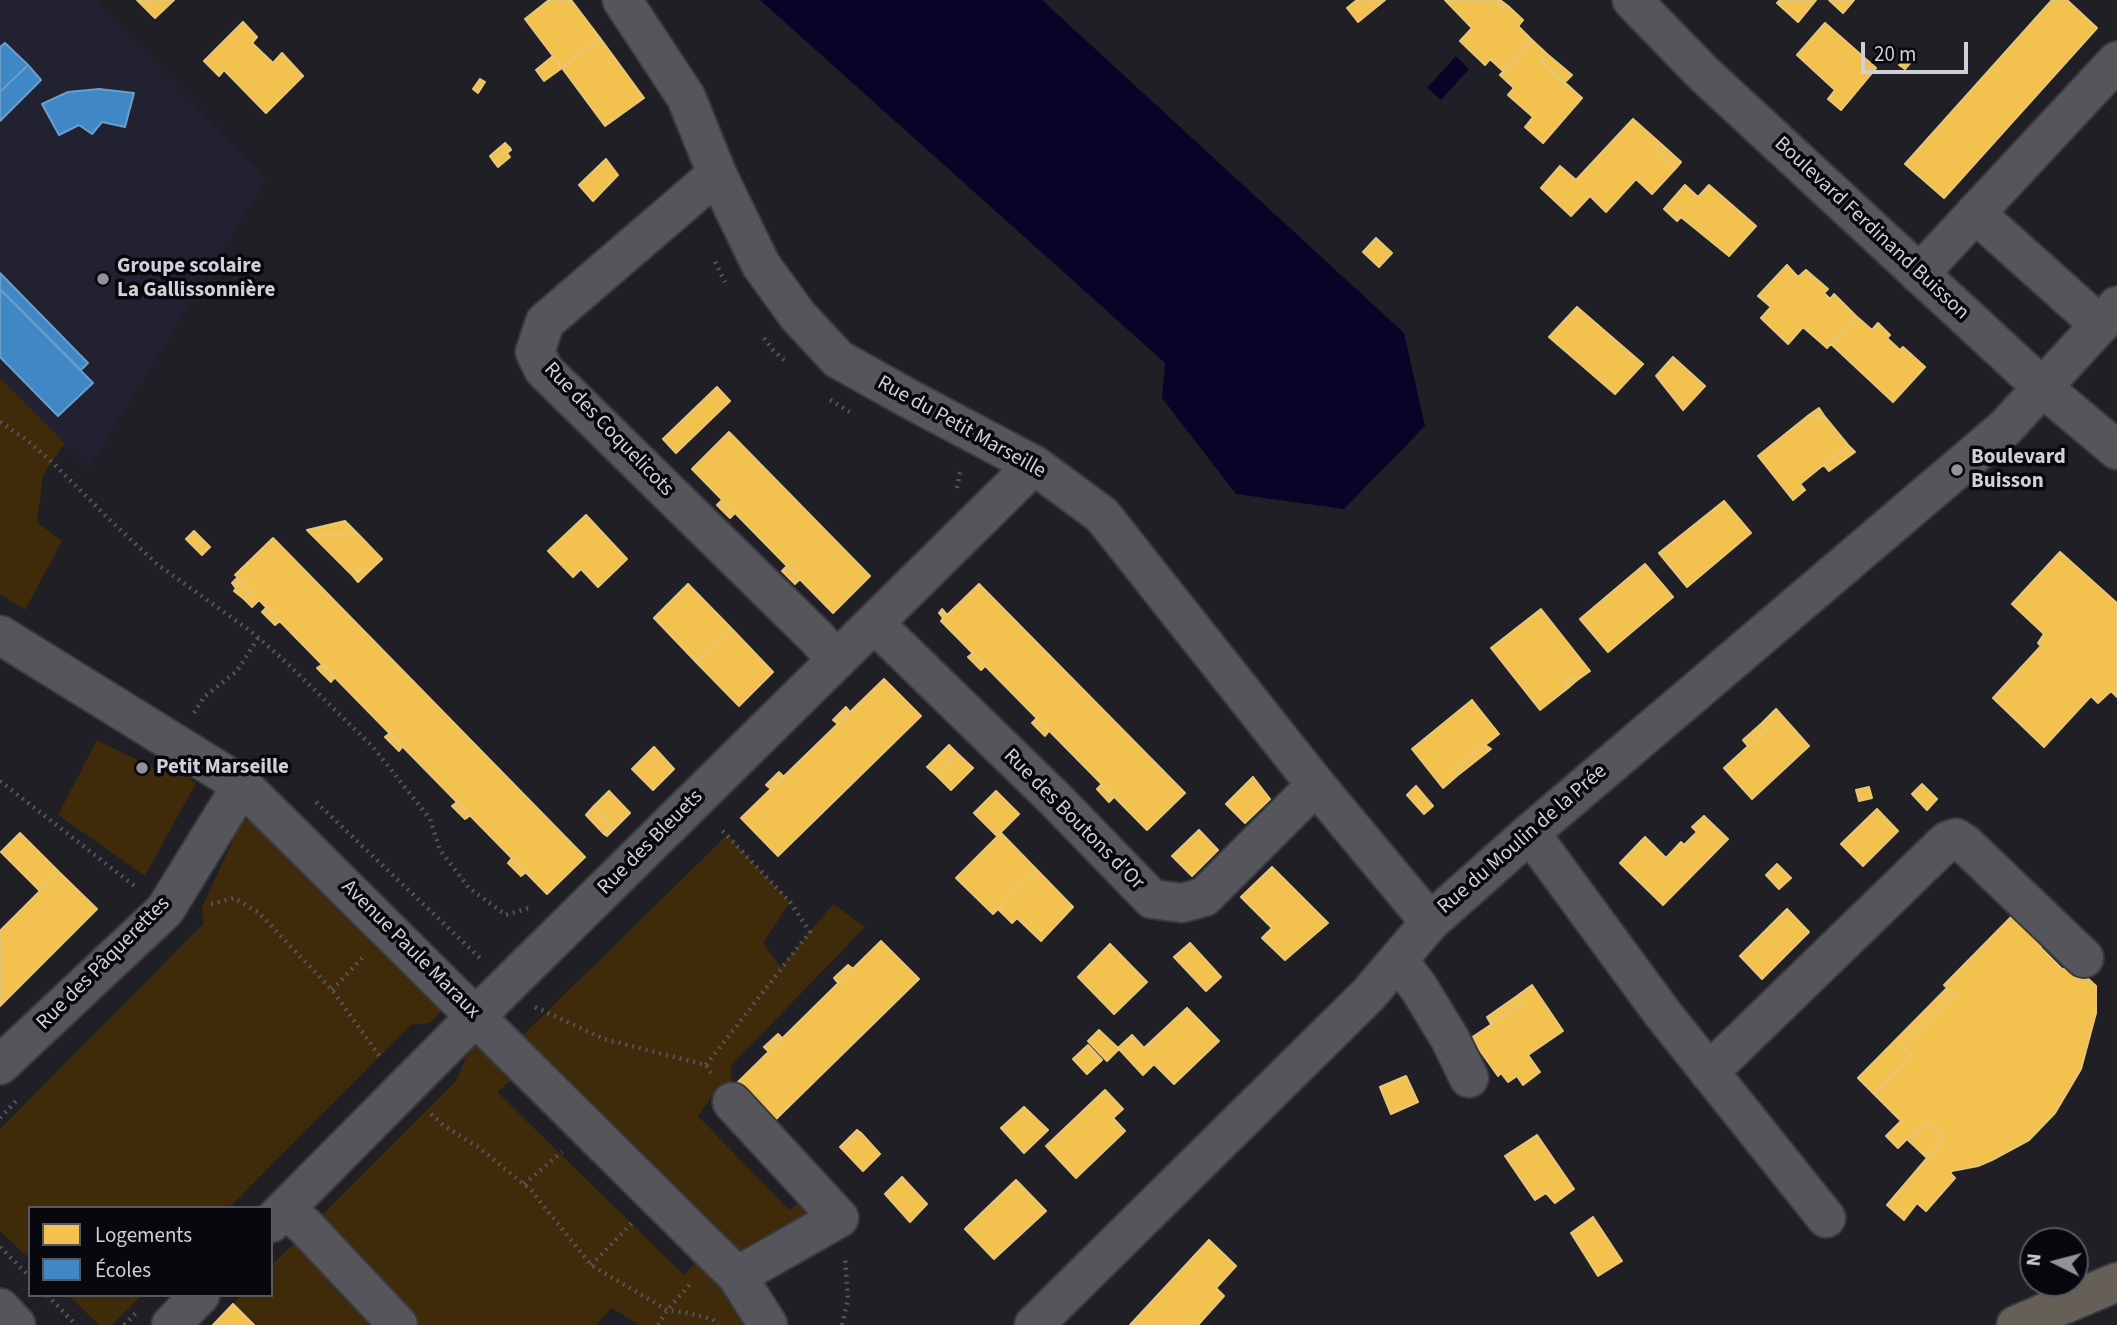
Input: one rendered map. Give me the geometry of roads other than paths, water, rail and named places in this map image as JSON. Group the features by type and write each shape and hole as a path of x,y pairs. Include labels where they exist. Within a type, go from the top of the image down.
{"main road":[{"path":"2016,1325 2117,1282"}],"street":[{"name":"Rue du Petit Marseille","path":"622,0 686,97 717,174 761,265 798,316 838,359 1034,465 1102,515 1316,785 1430,922"},
{"name":"Boulevard Ferdinand Buisson","path":"1632,0 1704,74 1919,274 2042,387 2117,450"},
{"path":"1919,274 2117,61"},
{"name":"Rue des Coquelicots","path":"717,174 545,322 535,352 544,370 818,639 836,661"},
{"path":"1975,213 2108,315"},
{"name":"Rue du Moulin de la Prée","path":"1034,1325 1369,994 1430,922 1530,833 2015,419 2108,315"},
{"name":"Rue des Bleuets","path":"278,1216 419,1097 482,1022 694,800 1034,465"},
{"name":"Rue des Boutons d'Or","path":"874,623 1055,799 1152,899 1182,903 1204,897 1316,785"},
{"name":"Avenue Paule Maraux","path":"0,635 242,785 727,1266 768,1325"},
{"name":"Rue des Pâquerettes","path":"0,1065 165,910 242,785"},
{"path":"1530,833 1657,1006 1826,1218"},
{"path":"1710,1072 1947,841 1956,838 2084,958"},
{"path":"1398,960 1450,1038 1469,1078"},
{"path":"727,1266 839,1218 732,1102"},
{"path":"278,1216 304,1226 398,1325"},
{"path":"0,1308 16,1325"}],"place":[{"name":"Groupe scolaire La Gallissonnière","path":"103,279"},
{"name":"Boulevard Buisson","path":"1957,470"},
{"name":"Petit Marseille","path":"142,768"}]}
